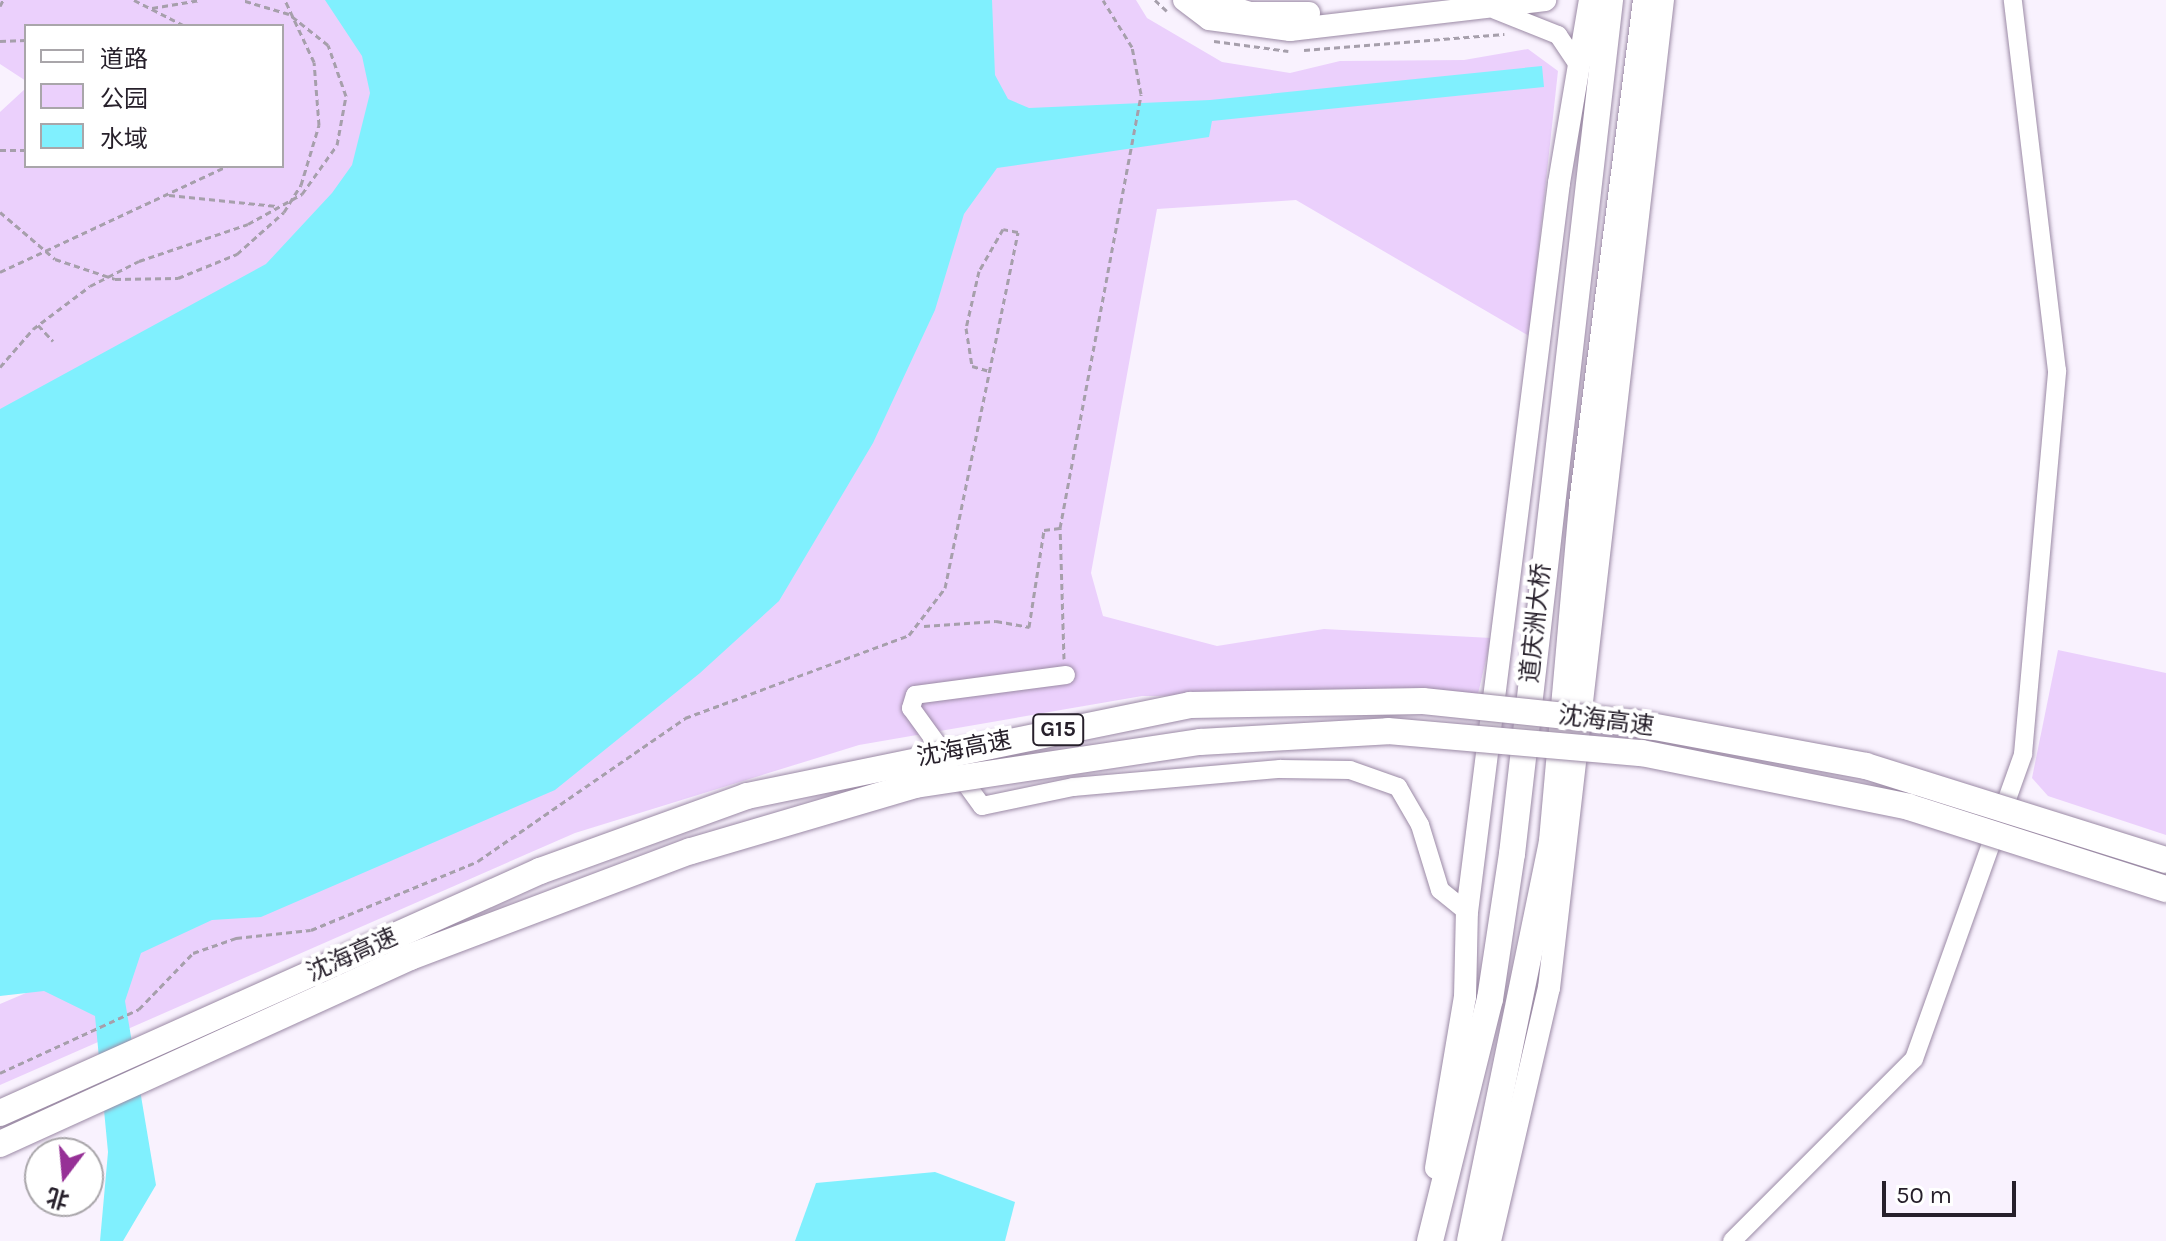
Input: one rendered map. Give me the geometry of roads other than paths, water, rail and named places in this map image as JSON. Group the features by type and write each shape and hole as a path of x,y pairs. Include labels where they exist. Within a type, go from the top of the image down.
{"highway":[{"name":"道庆洲大桥","path":"1430,1241 1490,999 1512,854 1610,0"},
{"name":"道庆洲大桥","path":"1470,1241 1552,841 1582,504 1646,0"},
{"name":"沈海高速","path":"0,1113 540,871 747,796 1190,705 1423,701 1634,723 1866,766 2166,860"},
{"name":"沈海高速","path":"0,1144 410,957 691,851 915,785 1200,742 1388,731 1642,753 1909,807 2166,889"}],"main road":[{"path":"1184,0 1209,19 1254,30 1545,0"},
{"path":"1208,0 1290,16 1426,0"},
{"path":"1418,1241 1465,997 1467,912 1577,63 1590,0"},
{"path":"1490,1241 1549,988 1663,0"}],"street":[{"path":"1732,1241 1914,1059 2023,754 2057,371 2013,0"},
{"path":"1476,8 1539,23 1569,45 1577,63"},
{"path":"1066,675 915,695 911,708 982,806 1073,787 1280,769 1350,770 1398,787 1420,825 1440,890 1467,912"}],"water":[{"path":"325,0 992,0 995,75 1008,99 1029,108 1210,100 1542,66 1544,87 1212,121 1209,137 997,168 964,214 935,310 873,443 779,601 700,673 555,790 261,917 212,920 141,953 125,1001 156,1185 123,1241 100,1241 108,1152 95,1016 44,991 0,996 0,409 266,264 332,193 352,165 370,93 362,56"},
{"path":"935,1172 1015,1202 1005,1241 795,1241 816,1183"}]}
